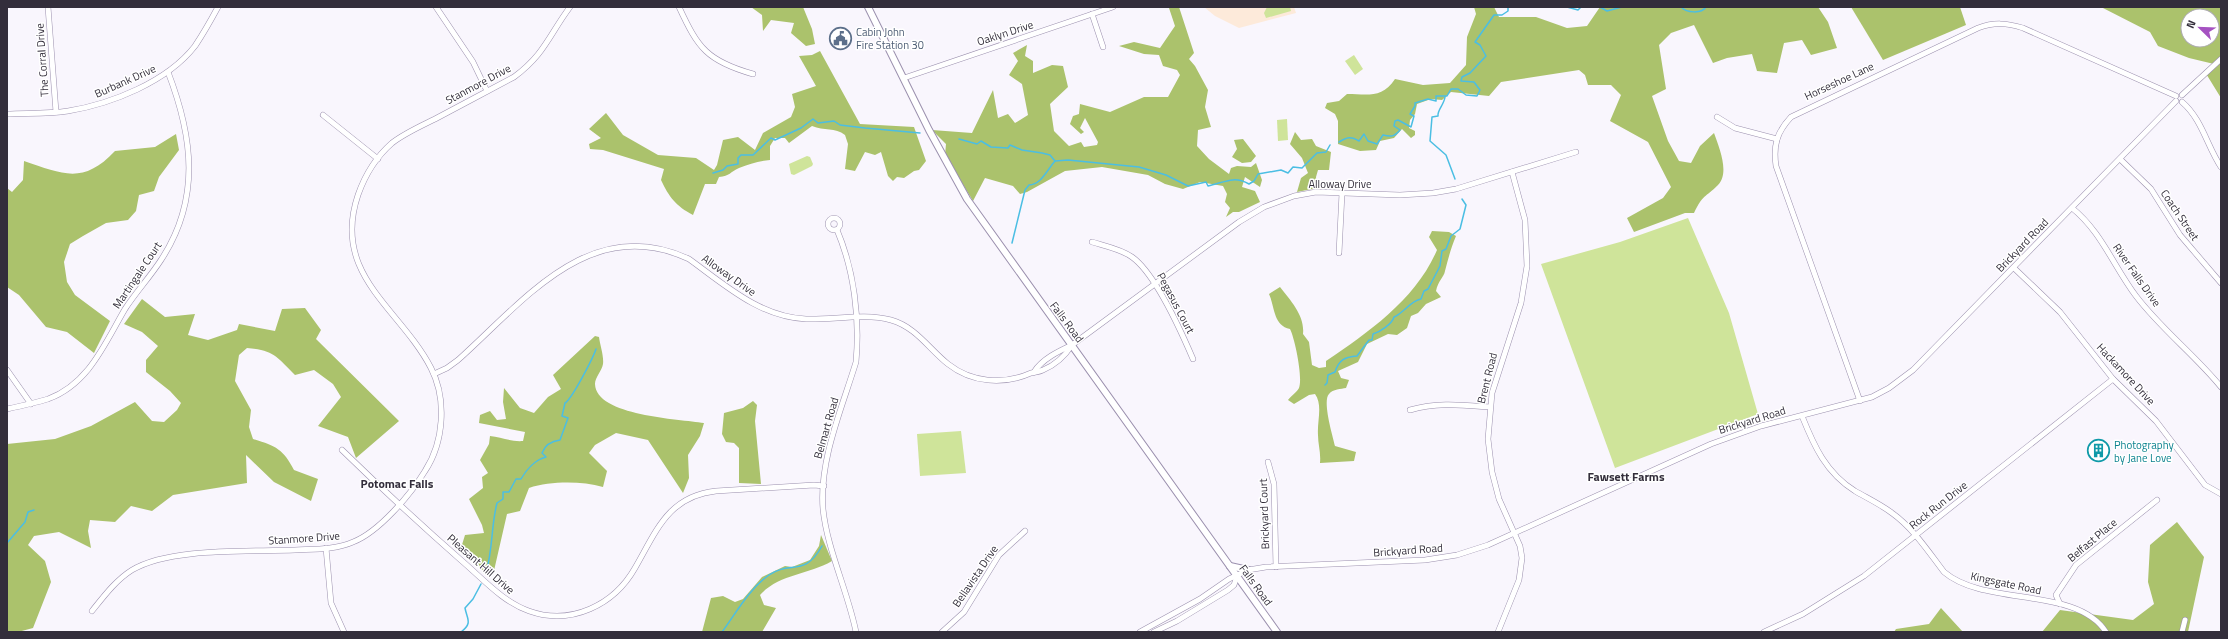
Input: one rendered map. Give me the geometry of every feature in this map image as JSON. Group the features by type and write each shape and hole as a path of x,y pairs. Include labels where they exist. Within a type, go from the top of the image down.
{"main road":[{"name":"Falls Road","path":"868,7 929,130 967,199 1277,632"},
{"path":"1229,566 1248,570"}],"street":[{"name":"The Corral Drive","path":"48,7 56,112"},
{"name":"Burbank Drive","path":"7,114 56,112 88,108 148,84 168,72 194,46 218,7"},
{"path":"436,7 473,62 487,91"},
{"name":"Stanmore Drive","path":"92,612 114,585 130,572 154,560 171,556 326,548 343,546 362,538 376,527 398,504 425,471 438,441 441,422 440,403 434,374 419,350 370,287 360,266 354,242 353,219 356,202 363,181 378,159 391,144 514,77 536,60 570,7"},
{"path":"679,7 695,39 712,57 729,67 753,74"},
{"name":"Oaklyn Drive","path":"904,78 1113,7"},
{"path":"1092,14 1103,48"},
{"name":"Horseshoe Lane","path":"1860,401 1776,166 1774,152 1777,139 1783,125 1800,111 1978,28 1996,23 2010,24 2023,28 2176,99"},
{"path":"2176,99 2182,96 2221,59"},
{"name":"Martingale Court","path":"7,409 31,404 49,398 64,390 91,366 126,308 161,260 176,231 188,193 190,157 184,115 168,72"},
{"path":"2182,96 2182,102"},
{"path":"2176,99 2182,102 2195,116 2207,144 2221,167"},
{"name":"Brickyard Road","path":"1140,632 1248,570 1276,567 1442,558 1471,551 1711,444 1761,426 1860,401 1889,388 1913,370 2120,159 2176,99"},
{"path":"323,115 378,159"},
{"path":"1717,117 1735,128 1777,139"},
{"name":"Alloway Drive","path":"434,374 447,368 458,360 556,273 572,262 590,254 615,248 644,246 678,254 689,259 751,303 781,315 806,319 881,318 908,327 948,365 978,379 997,381 1010,380 1034,372 1042,371 1064,356 1072,345 1239,222 1264,206 1294,196 1316,192 1400,195 1433,193 1456,189 1576,152"},
{"name":"Coach Street","path":"2120,159 2151,189 2180,235 2221,283"},
{"name":"Brent Road","path":"1498,632 1522,568 1520,546 1499,499 1492,472 1488,439 1490,407 1496,376 1521,302 1527,266 1526,220 1512,172"},
{"path":"1339,253 1342,193"},
{"name":"River Falls Drive","path":"2072,208 2093,228 2136,296 2221,387"},
{"name":"Belmart Road","path":"837,230 847,259 857,318 856,362 828,455 823,508 827,530 851,606 856,632"},
{"name":"Pegasus Court","path":"1092,242 1132,256 1140,263 1156,284 1193,359"},
{"name":"Hackamore Drive","path":"2014,268 2060,312 2113,379 2156,421 2205,485 2221,494"},
{"path":"7,370 31,404"},
{"name":"Rock Run Drive","path":"1764,632 1803,614 1838,593 1915,535 2113,379"},
{"path":"1410,410 1426,405 1446,403 1490,407"},
{"name":"Kingsgate Road","path":"1802,416 1815,449 1834,474 1855,491 1892,512 1915,535 1944,572 1955,581 1976,588 2060,604 2082,611 2100,623 2106,632"},
{"name":"Pleasant Hill Drive","path":"342,450 398,504 506,600 530,612 557,616 584,612 601,604 615,594 634,569 654,532 666,515 687,499 705,492 814,485 824,486"},
{"name":"Brickyard Court","path":"1268,462 1274,484 1276,567"},
{"name":"Belfast Place","path":"2060,604 2056,595 2076,565 2157,500"},
{"name":"Bellavista Drive","path":"942,632 964,612 999,555 1025,531"},
{"path":"326,548 331,603 344,632"},
{"name":"Brickyard Road","path":"1154,632 1177,621 1228,590 1234,585 1237,576"},
{"path":"2182,632 2184,620"}],"shaded area":[{"path":"1204,7 1294,7 1296,13 1239,28 1215,16"}],"green space":[{"path":"751,7 803,7 812,29 815,44 806,46 791,33 794,23 771,20 763,31 762,15"},
{"path":"1167,7 1179,7 1194,53 1189,59 1195,66 1208,90 1205,107 1211,127 1198,130 1197,146 1209,159 1229,174 1231,168 1237,166 1251,167 1256,163 1262,180 1260,187 1245,177 1242,187 1255,191 1260,202 1239,212 1233,212 1226,217 1230,208 1225,202 1227,194 1223,186 1200,182 1183,189 1165,184 1148,175 1102,167 1065,171 1027,192 1020,194 1013,186 985,178 973,201 945,155 946,144 932,130 972,133 993,90 998,118 1008,114 1015,123 1028,115 1022,84 1009,75 1018,61 1013,53 1027,45 1025,56 1033,61 1033,73 1052,65 1063,66 1068,87 1050,104 1054,131 1069,146 1081,142 1084,147 1097,145 1098,142 1085,118 1080,128 1084,132 1081,134 1070,124 1073,116 1079,114 1080,104 1110,112 1144,97 1168,97 1180,75 1177,70 1163,66 1159,55 1144,54 1119,46 1134,42 1160,48 1175,26 1169,8"},
{"path":"1267,7 1290,7 1291,11 1266,18 1264,13"},
{"path":"1474,7 1494,7 1499,17 1536,17 1567,28 1587,26 1600,7 1818,7 1828,22 1837,48 1811,55 1802,40 1784,43 1777,73 1757,71 1752,54 1727,58 1713,63 1694,25 1671,33 1659,45 1666,89 1652,96 1668,141 1679,161 1691,163 1700,146 1714,133 1722,160 1723,174 1718,185 1702,199 1694,213 1685,213 1634,232 1627,218 1663,198 1671,187 1648,142 1610,121 1621,95 1611,85 1588,85 1585,75 1579,70 1501,82 1489,96 1451,92 1442,100 1431,99 1417,104 1415,114 1410,120 1409,128 1415,131 1415,135 1411,138 1402,129 1394,138 1380,141 1376,150 1360,151 1338,144 1338,121 1335,114 1325,108 1327,103 1339,101 1347,94 1368,95 1379,93 1385,90 1395,79 1423,85 1450,83 1466,65 1467,37 1476,14"},
{"path":"1851,7 1960,7 1966,25 1883,60"},
{"path":"2101,7 2221,7 2221,98 2205,72 2214,64 2189,58 2158,46 2150,32"},
{"path":"820,51 860,124 914,127 926,161 919,170 914,171 904,178 897,177 893,181 888,176 881,152 875,155 865,152 855,171 845,169 848,144 845,135 837,131 812,126 789,143 785,138 775,138 770,146 770,160 739,168 728,175 719,177 716,184 705,184 693,215 682,208 667,191 661,180 664,169 603,150 590,149 589,144 601,138 589,129 606,113 623,135 658,155 696,158 714,170 717,165 723,140 738,137 755,150 763,133 791,117 795,107 792,94 816,86 799,56 812,55"},
{"path":"1354,55 1363,69 1355,75 1345,61"},
{"path":"1287,119 1288,140 1278,141 1277,120"},
{"path":"1295,132 1301,140 1312,139 1316,146 1331,152 1329,170 1318,170 1316,177 1317,188 1297,192 1301,178 1308,173 1302,158 1290,144"},
{"path":"176,134 179,150 159,177 154,191 139,195 136,211 128,220 106,223 70,244 64,262 67,282 75,295 110,321 94,353 67,332 46,327 19,295 7,287 7,188 12,192 23,180 24,161 61,173 82,173 93,169 104,162 115,151 155,147"},
{"path":"1243,139 1256,156 1251,162 1242,163 1232,157 1237,149 1234,140"},
{"path":"807,156 810,157 813,164 812,166 794,175 791,174 789,164"},
{"path":"1688,218 1729,313 1758,414 1615,468 1541,264 1620,242"},
{"path":"1432,231 1449,232 1456,236 1444,273 1436,291 1441,297 1426,304 1418,313 1411,316 1407,328 1397,335 1388,334 1367,344 1358,362 1338,371 1341,378 1349,380 1346,388 1333,391 1327,398 1327,411 1330,427 1335,446 1356,452 1354,461 1320,463 1318,439 1319,403 1315,394 1309,395 1294,404 1288,400 1299,388 1300,376 1298,358 1290,329 1284,327 1277,320 1269,294 1280,287 1289,298 1300,315 1303,334 1309,342 1312,365 1319,368 1326,367 1326,361 1359,338 1390,313 1417,284 1428,268 1437,250 1429,237"},
{"path":"142,299 165,317 195,314 188,335 208,340 237,330 239,324 275,331 282,309 305,308 321,330 316,339 399,421 356,458 348,437 318,426 341,397 333,384 314,370 295,375 284,363 269,353 247,348 239,355 235,381 251,410 249,427 253,439 278,449 286,457 294,470 318,479 311,501 274,482 246,455 247,483 173,495 152,511 131,506 115,522 90,520 88,531 91,548 59,532 34,536 28,545 45,561 51,582 33,628 18,632 7,632 7,444 55,439 91,426 135,402 152,421 164,422 177,410 181,403 170,391 146,372 146,360 158,346 142,332 124,324"},
{"path":"595,336 599,337 603,361 595,384 599,395 609,403 640,414 704,423 700,436 688,455 689,478 683,493 648,440 616,433 595,445 589,453 607,471 603,487 576,483 556,483 529,488 520,511 507,514 493,575 482,570 473,555 461,548 465,535 484,533 482,525 469,499 483,488 482,477 488,473 480,460 489,444 490,436 514,441 523,441 525,432 479,423 480,415 490,411 497,420 506,419 503,402 504,388 520,408 534,413 548,397 561,389 553,375"},
{"path":"753,401 757,405 755,421 761,484 739,483 739,448 734,443 726,442 722,434 724,413 743,408"},
{"path":"961,431 966,473 920,476 917,434"},
{"path":"2177,522 2204,557 2188,632 2042,632 2060,610 2133,620 2154,604 2148,582 2150,545"},
{"path":"821,535 832,561 823,566 776,583 760,595 764,605 776,608 762,632 702,632 711,598 723,596 735,602 743,599 762,577 785,566 792,567 810,560 819,546"},
{"path":"1941,608 1963,632 1894,632 1896,629 1929,624"}],"waterway":[{"path":"1339,142 1349,138 1354,138 1359,141 1364,134 1368,141 1377,144 1383,135 1392,136 1400,130 1394,126 1395,121 1398,120 1411,127 1414,116 1410,114 1415,106 1415,103 1428,99 1436,101 1436,96 1447,96 1451,89 1458,89 1466,95 1477,96 1480,90 1474,82 1461,81 1462,77 1470,73 1486,56 1480,45 1475,42 1494,15 1502,15 1508,11 1508,7"},
{"path":"1567,7 1578,10 1581,7"},
{"path":"1600,7 1607,11 1622,7"},
{"path":"1681,7 1687,11 1694,12 1701,11 1706,7"},
{"path":"1445,97 1438,116 1432,117 1430,141 1446,155 1455,179"},
{"path":"713,173 723,170 727,166 738,164 738,158 741,155 753,155 771,138 775,140 801,128 813,119 818,123 834,121 840,125 920,133"},
{"path":"959,139 977,144 981,141 991,147 1008,148 1010,145 1022,150 1050,155 1055,161"},
{"path":"1012,243 1025,190 1029,185 1037,183 1055,161 1068,160 1139,167 1166,175 1188,186 1206,182 1208,186 1228,180 1238,180 1249,184 1254,181 1258,174 1281,170 1288,173 1293,167 1302,168 1317,153 1326,152 1330,145"},
{"path":"1325,385 1327,383 1328,375 1335,372 1340,362 1345,358 1357,356 1369,340 1372,340 1373,334 1385,327 1393,320 1394,317 1414,302 1421,299 1424,291 1428,289 1440,266 1442,251 1446,249 1451,236 1460,229 1466,205 1462,199"},
{"path":"486,573 497,503 503,499 503,492 509,492 516,479 521,479 531,466 538,460 546,457 542,453 543,450 552,442 560,440 568,418 562,416 565,403 577,387 596,349"},
{"path":"7,543 25,522 28,512 34,510"},
{"path":"722,632 755,587 769,575 777,571 797,567 809,562 822,546"},
{"path":"461,632 465,629 468,623 465,608 473,599 481,584"}],"place":[{"name":"Cabin John Fire Station 30","path":"841,38"},
{"name":"Photography by Jane Love","path":"2098,451"}],"district":[{"name":"Fawsett Farms","path":"1626,477"},
{"name":"Potomac Falls","path":"397,484"}]}
